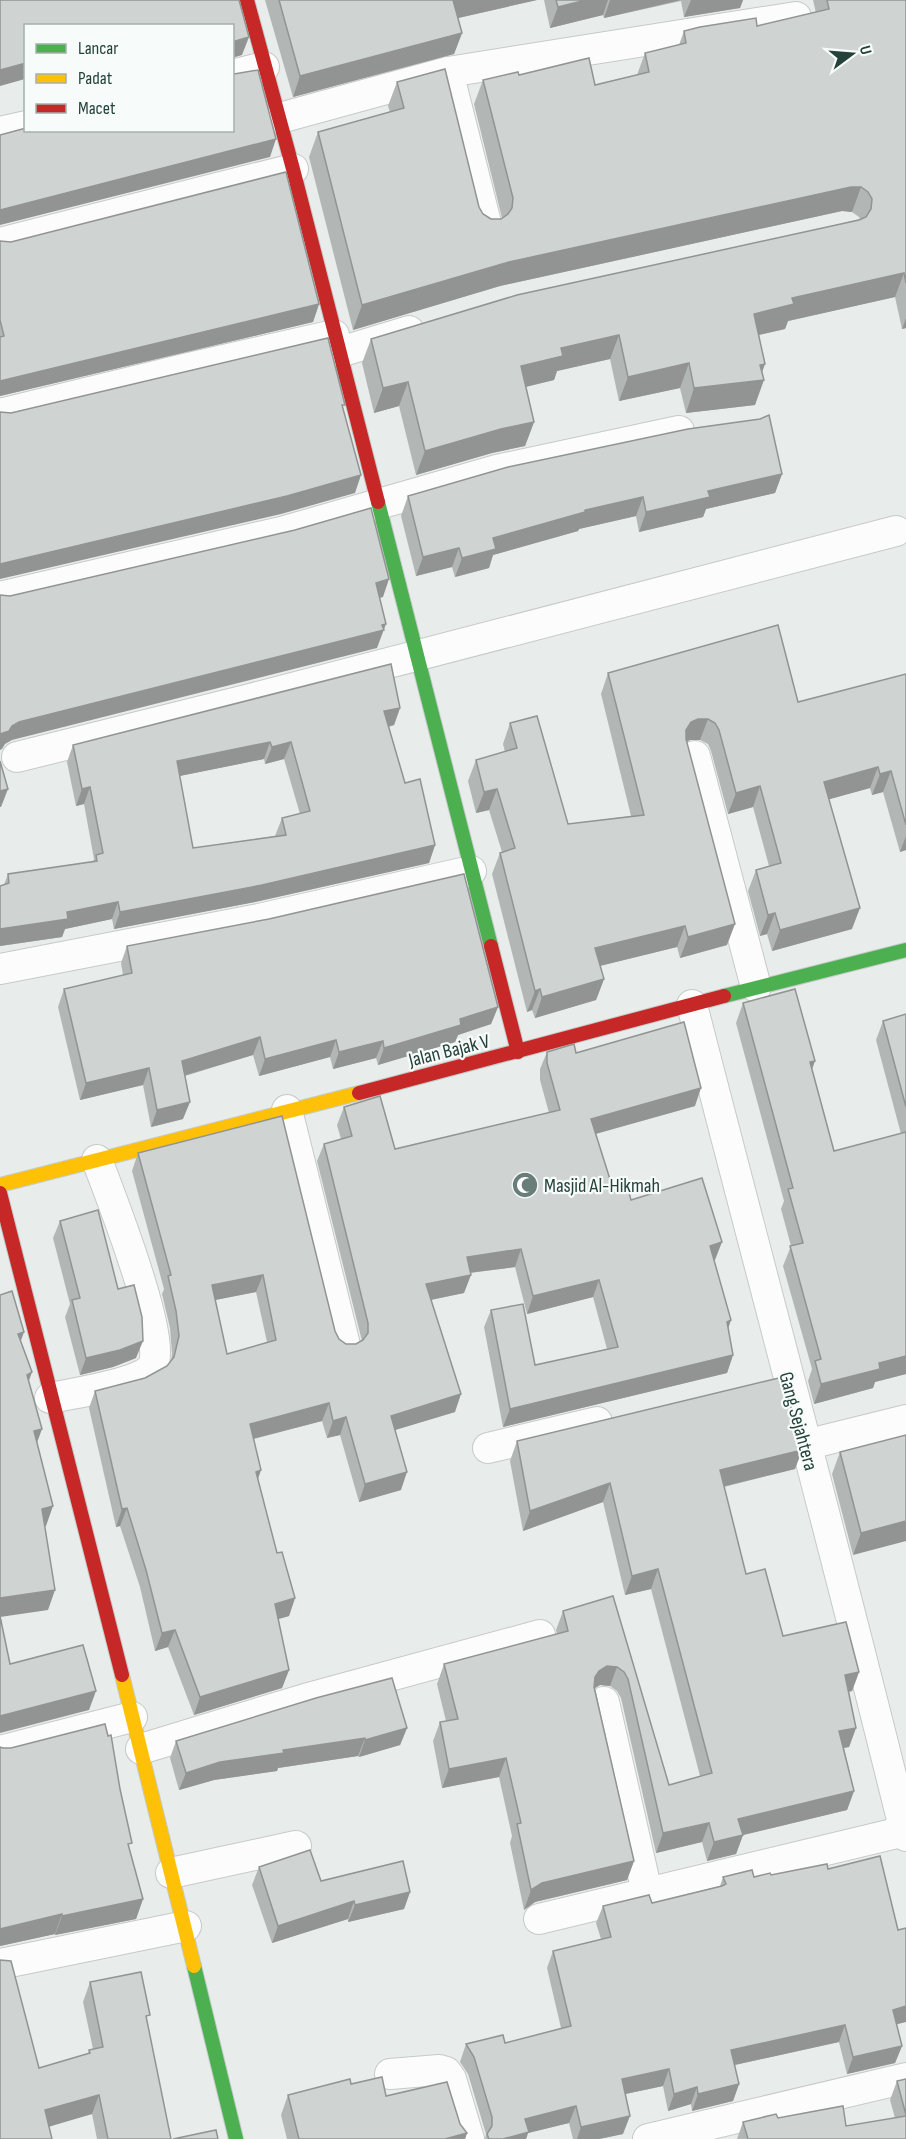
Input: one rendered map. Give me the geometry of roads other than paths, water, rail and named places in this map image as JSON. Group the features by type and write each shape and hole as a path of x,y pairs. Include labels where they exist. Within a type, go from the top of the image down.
{"street":[{"path":"247,0 280,118 379,502 518,1052"},
{"path":"280,118 448,72 796,17"},
{"path":"234,74 264,67"},
{"path":"448,72 487,227"},
{"path":"0,132 24,126"},
{"path":"0,243 293,169"},
{"path":"0,414 438,323"},
{"path":"0,597 285,531 379,502 497,470 678,431 710,427"},
{"path":"17,757 246,700 896,531"},
{"path":"695,756 756,987"},
{"path":"0,969 259,919 471,871"},
{"name":"Jalan Bajak V","path":"0,1185 518,1052 756,987 906,950"},
{"name":"Gang Sejahtera","path":"692,1005 776,1379 805,1445 871,1691 905,1834"},
{"path":"287,1110 345,1344"},
{"path":"50,1398 129,1381 148,1372 157,1359 155,1336 135,1261 97,1160"},
{"path":"0,1193 50,1398 186,1926 236,2139"},
{"path":"488,1448 620,1417"},
{"path":"805,1445 906,1420"},
{"path":"141,1749 305,1699 540,1635"},
{"path":"604,1702 647,1892"},
{"path":"0,1751 132,1717"},
{"path":"539,1919 647,1892 905,1834"},
{"path":"171,1873 296,1846"},
{"path":"0,1964 186,1926"},
{"path":"390,2074 439,2070 446,2072 451,2079 469,2139"},
{"path":"648,2139 906,2078"}],"place":[{"name":"Masjid Al-Hikmah","path":"525,1185"}]}
